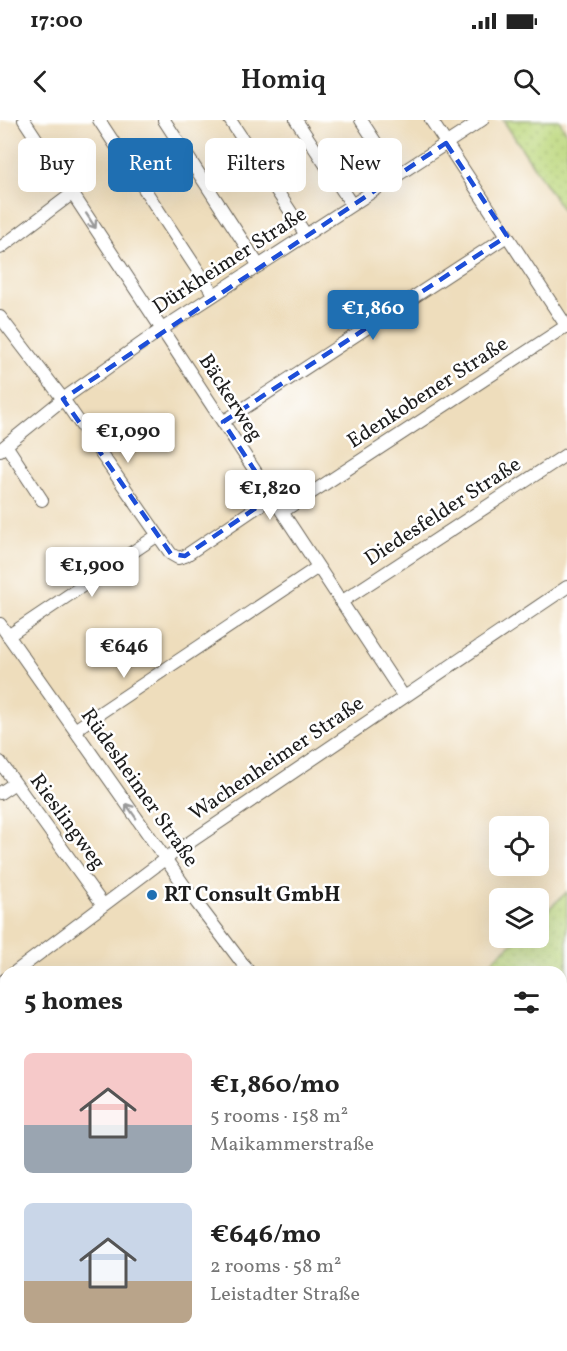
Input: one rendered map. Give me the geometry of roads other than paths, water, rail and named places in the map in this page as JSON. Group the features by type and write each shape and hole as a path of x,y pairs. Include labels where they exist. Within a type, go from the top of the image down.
{"street":[{"name":"Bäckerweg","path":"24,120 404,697"},
{"path":"99,120 214,295"},
{"path":"164,120 259,266"},
{"path":"231,120 306,235"},
{"path":"296,120 352,205"},
{"path":"361,120 373,138"},
{"path":"431,120 567,327"},
{"name":"Dürkheimer Straße","path":"402,172 482,120"},
{"name":"Dürkheimer Straße","path":"42,500 3,447 63,399 162,329 372,192"},
{"path":"0,248 73,193"},
{"path":"223,422 507,236"},
{"path":"0,317 63,399 171,554 178,558 186,556 272,497"},
{"name":"Edenkobener Straße","path":"282,512 567,327"},
{"name":"Diedesfelder Straße","path":"341,602 567,454"},
{"path":"8,636 158,535"},
{"path":"78,727 318,567"},
{"name":"Wachenheimer Straße","path":"23,966 165,859 567,587"},
{"name":"Rüdesheimer Straße","path":"0,624 165,859 245,966"},
{"name":"Rieslingweg","path":"0,762 104,905"},
{"path":"0,794 15,783"}],"place":[{"name":"RT Consult GmbH","path":"152,895"}]}
